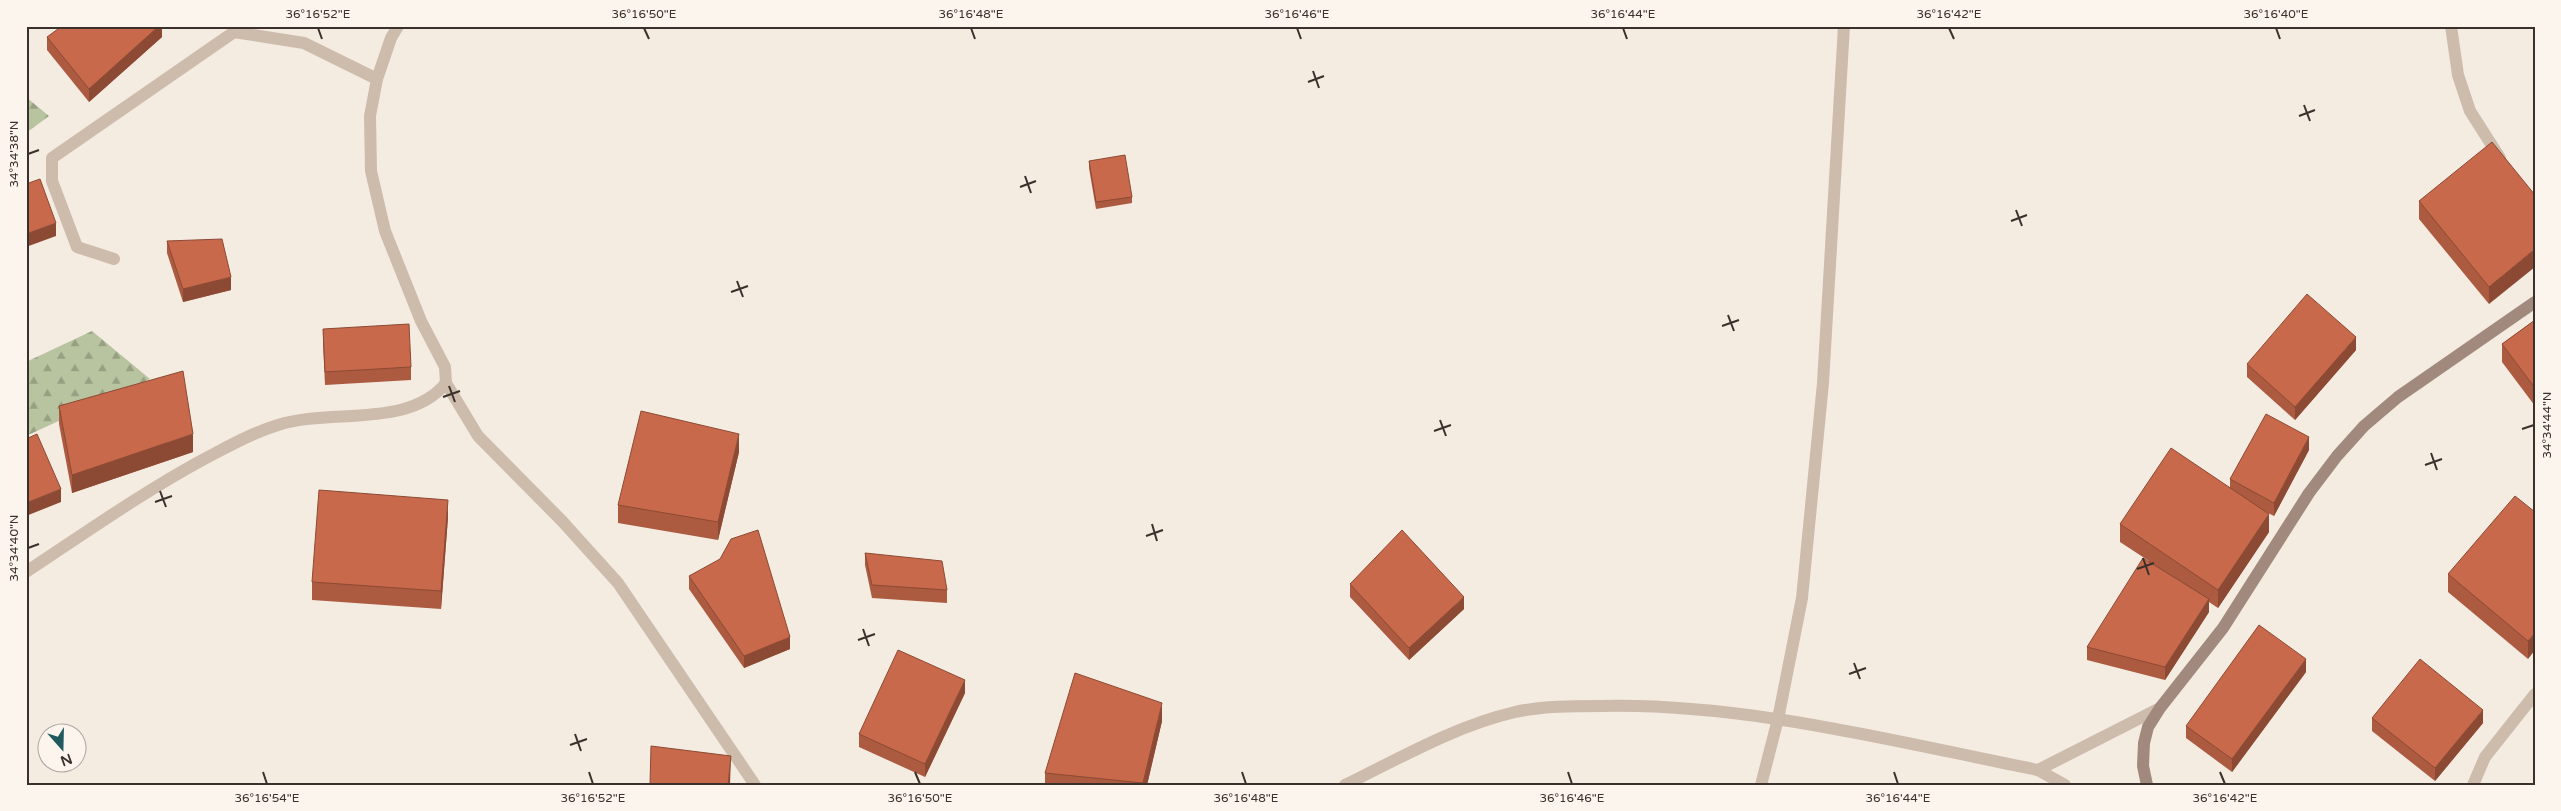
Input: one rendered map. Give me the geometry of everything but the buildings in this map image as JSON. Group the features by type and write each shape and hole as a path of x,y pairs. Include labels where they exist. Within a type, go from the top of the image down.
{"street":[{"path":"398,26 391,38 378,79 370,116 371,171 385,231 421,322 445,367 446,383 478,436 562,521 618,583 755,785"},
{"path":"1761,785 1778,719 1802,598 1823,384 1844,26"},
{"path":"2451,26 2458,75 2470,111 2507,166"},
{"path":"114,259 77,247 52,181 52,158 234,32 304,43 378,79"},
{"path":"2147,785 2143,766 2144,743 2148,728 2160,708 2223,628 2309,493 2364,426 2398,397 2535,302"},
{"path":"26,572 120,509 185,469 244,438 279,424 321,417 374,414 412,407 428,400 446,383"},
{"path":"2473,785 2485,757 2535,694"},
{"path":"1345,785 1444,737 1516,712 1574,706 1634,705 1778,719 2038,770 2065,785"},
{"path":"2038,770 2160,708"}],"green space":[{"path":"26,97 49,116 26,133"},
{"path":"92,331 150,379 26,436 26,362"}]}
